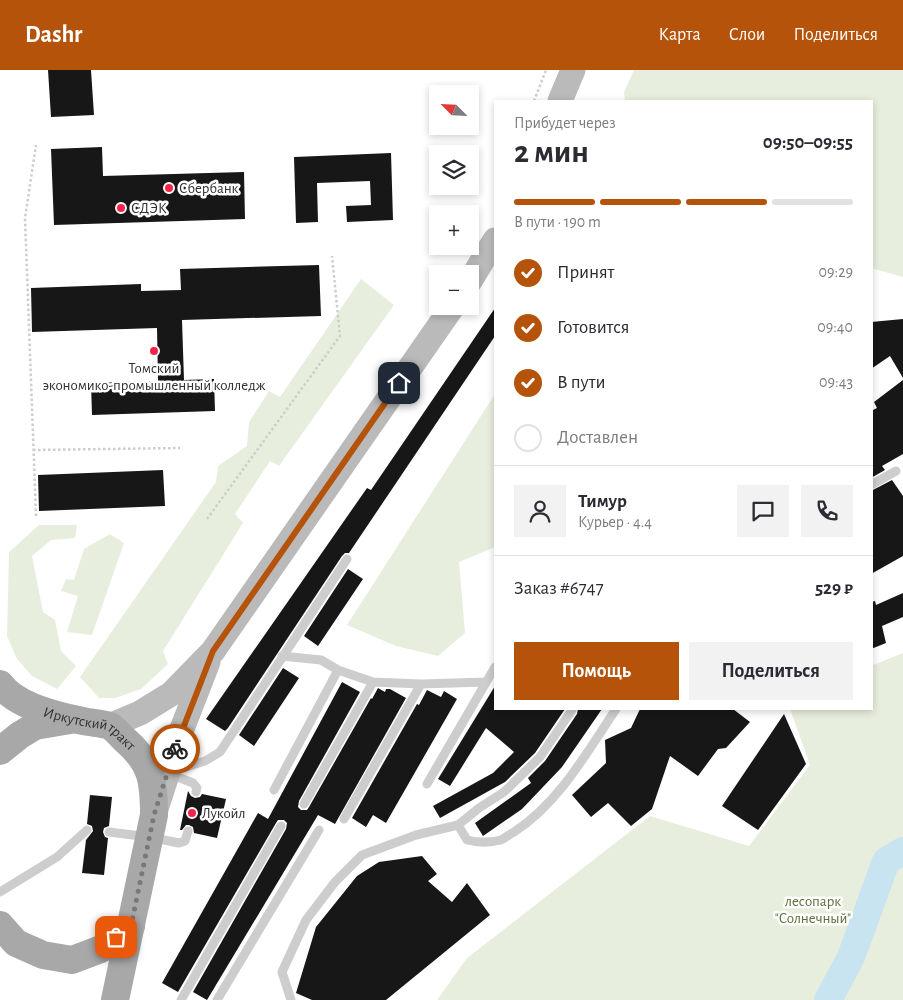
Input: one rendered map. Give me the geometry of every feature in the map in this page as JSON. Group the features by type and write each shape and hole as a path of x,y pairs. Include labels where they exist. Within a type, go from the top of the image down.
{"main road":[{"path":"560,100 573,70"},
{"path":"479,266 494,242"},
{"path":"110,726 140,712 171,694 213,651 447,315"},
{"path":"152,826 182,729 213,651"},
{"name":"Иркутский тракт","path":"0,684 21,702 40,710 110,726 136,749 147,767 154,788 152,826 118,1000"},
{"path":"0,751 35,726 74,719"},
{"path":"0,925 16,943 43,955 72,960 101,948 131,926"}],"lane":[{"path":"873,485 896,471"},
{"path":"167,773 205,761 220,752 346,559"},
{"path":"282,656 321,660 338,670 373,682 422,684 486,682"},
{"path":"427,784 494,669"},
{"path":"274,790 338,670"},
{"path":"304,804 373,682"},
{"path":"344,819 422,684"},
{"path":"291,1000 282,972 306,920 335,882 362,855 416,835 458,825 478,808 504,792 540,756 572,710"},
{"path":"458,825 467,840 480,843 502,839 529,822 551,800 579,764 615,710"},
{"path":"167,773 193,783 196,792"},
{"path":"109,832 152,826 182,843 185,841 188,831"},
{"path":"181,1000 281,826"},
{"path":"0,892 57,857 86,830"},
{"path":"217,1000 319,830"}],"path":[{"path":"534,100 546,70"},
{"path":"36,145 25,218 36,516"},
{"path":"207,519 340,336 332,256"},
{"path":"33,450 180,448"}],"green space":[{"path":"634,70 903,70 903,277 873,269 873,100 625,100 624,92"},
{"path":"361,279 394,305 279,466 270,461 235,514 243,523 163,651 168,664 141,689 115,698 99,698 80,677 216,482 218,466 247,446 249,422 269,391 280,397"},
{"path":"494,396 494,547 459,562 465,633 438,656 396,646 347,625"},
{"path":"39,525 77,525 75,538 51,540 32,556 43,612 55,620 61,651 76,666 57,689 32,676 17,659 7,636 9,552"},
{"path":"110,534 124,543 92,635 67,632 78,596 61,591 66,579 74,580 84,549"},
{"name":"лесопарк \"Солнечный\"","path":"903,653 903,1000 437,1000 467,958 650,816 749,846 810,765 790,710 873,710 873,665"}],"building":[{"path":"48,70 91,70 94,115 51,117"},
{"path":"102,147 103,176 244,172 245,219 54,225 51,149"},
{"path":"391,153 393,220 347,222 346,206 371,205 370,181 317,183 318,222 296,223 294,157"},
{"path":"319,265 321,316 182,320 184,380 214,379 215,411 92,415 91,383 158,381 157,328 32,332 31,288 141,284 141,291 181,290 180,269"},
{"path":"494,309 494,337 349,553 345,553 342,556 228,728 225,731 206,719 367,488 371,490"},
{"path":"903,319 903,378 890,356 873,368 873,322"},
{"path":"903,380 903,454 882,466 885,470 873,477 873,410 877,408 874,402"},
{"path":"163,470 165,506 39,511 38,475"},
{"path":"892,480 903,496 903,556 873,573 873,490"},
{"path":"348,569 363,579 318,646 304,636"},
{"path":"903,593 903,617 882,626 886,643 873,648 873,602 875,601 876,605"},
{"path":"283,668 299,678 254,746 239,735"},
{"path":"342,682 360,692 299,801 298,807 301,810 307,810 309,807 378,688 385,692 386,689 390,689 406,698 335,824 318,815 207,1000 193,992 286,829 287,823 284,820 278,820 276,823 178,992 162,983 258,813 268,819"},
{"path":"494,688 494,710 564,710 535,753 505,782 440,818 433,806 493,773 514,752 486,728 450,786 438,779"},
{"path":"427,690 441,697 444,691 457,699 386,823 373,815 366,827 352,818 417,704 419,705"},
{"path":"578,710 601,710 562,767 522,809 483,836 475,823 531,783 528,778 545,761"},
{"path":"640,710 734,710 750,722 726,748 718,749 698,776 670,756 652,809 631,826 608,803 591,817 572,795 606,763 605,740 631,728"},
{"path":"784,714 806,764 758,830 722,806"},
{"path":"188,791 195,798 200,797 202,794 226,799 217,838 194,833 193,827 189,825 180,830"},
{"path":"90,795 112,797 109,826 104,828 103,832 105,837 108,838 104,875 82,873 86,840 93,831 92,826 87,824"},
{"path":"422,856 437,874 428,881 452,902 467,883 490,915 386,1000 312,1000 296,993 316,927 357,876 379,862"}],"waterway":[{"path":"828,1000 851,957 886,861 903,851"}],"way so far":[{"path":"116,937 131,926 154,815 175,749"}],"place":[{"name":"Сбербанк","path":"169,188"},
{"name":"СДЭК","path":"121,208"},
{"name":"Томский экономико-промышленный колледж","path":"154,351"},
{"name":"Лукойл","path":"192,813"}],"route":[{"path":"175,749 213,651 399,383"}]}
